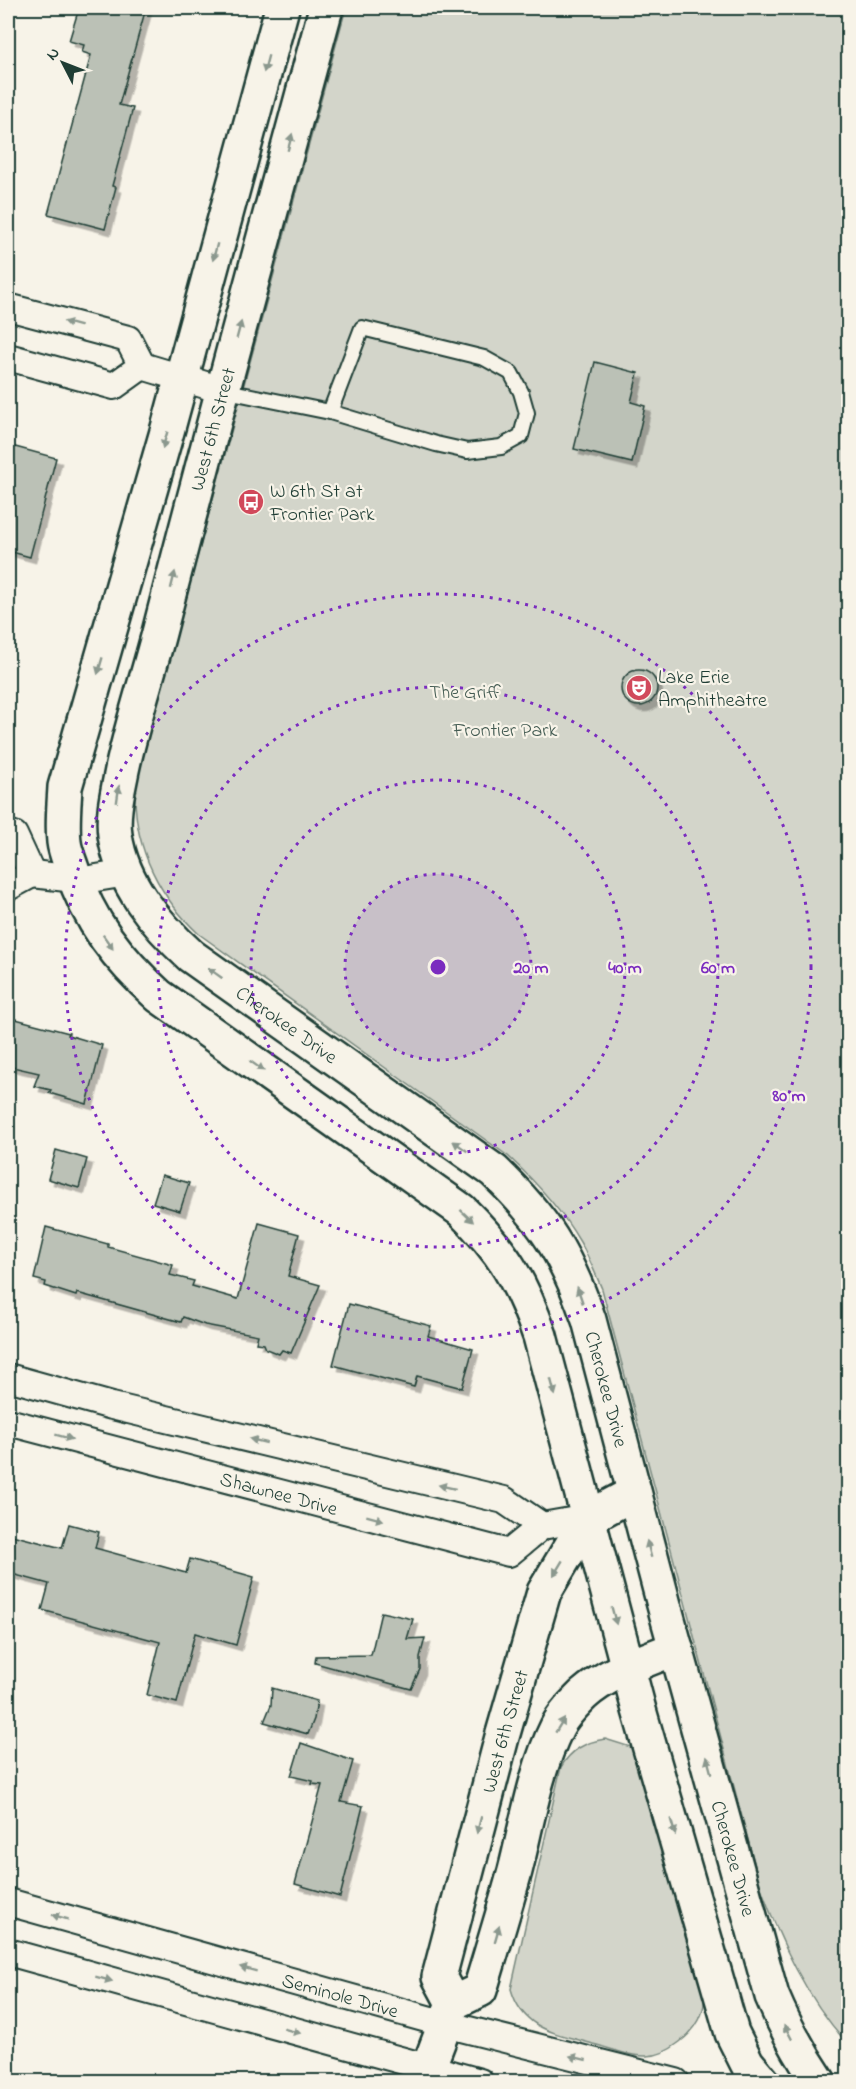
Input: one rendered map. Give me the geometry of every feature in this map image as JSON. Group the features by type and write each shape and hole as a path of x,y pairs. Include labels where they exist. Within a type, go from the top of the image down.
{"main road":[{"path":"282,8 182,378 65,787 64,846 75,879 94,921 135,975 159,996 437,1192 475,1224 501,1253 521,1286 540,1336 628,1668 732,2033 747,2063 763,2082"},
{"name":"West 6th Street","path":"123,863 115,833 117,796 127,746 327,8"},
{"name":"Cherokee Drive","path":"123,863 136,892 153,918 191,956 467,1151 511,1187 542,1222 562,1253 589,1320 772,1996 784,2026 819,2082"},
{"path":"588,1518 634,1493"},
{"name":"West 6th Street","path":"449,2013 440,1977 502,1737 544,1592 588,1518"},
{"path":"425,2075 449,2013 480,1990 538,1779 558,1725 572,1706 595,1685 676,1648"}],"street":[{"path":"8,307 128,339 142,366 222,390"},
{"path":"8,357 114,386 142,366"},
{"path":"8,833 14,835 32,874"},
{"path":"8,887 32,874 95,879 123,863"},
{"path":"8,1377 112,1406 504,1500 542,1526"},
{"name":"Shawnee Drive","path":"8,1422 509,1553 542,1526 588,1518"},
{"name":"Seminole Drive","path":"8,1902 449,2013 676,2082"},
{"path":"8,1952 425,2075 480,2082"}],"lane":[{"path":"222,390 330,412 466,451 501,447 521,436 527,413 521,392 511,373 484,358 362,328 330,412"}],"green space":[{"name":"Frontier Park","path":"346,8 848,8 848,2044 807,1989 786,1949 760,1885 602,1289 580,1242 565,1218 547,1196 508,1156 199,934 185,920 162,889 145,854 140,835 136,816 136,784"},
{"path":"605,1739 634,1748 703,1977 704,2004 699,2021 680,2042 655,2055 626,2054 543,2028 524,2014 516,2003 511,1989 561,1767 579,1748"}],"building":[{"path":"79,8 146,8 119,105 133,108 112,186 116,187 105,229 48,214 91,55 82,52 84,45 69,41"},
{"path":"595,362 638,373 631,402 645,406 632,463 574,449"},
{"path":"8,445 56,458 30,557 8,551"},
{"path":"639,670 652,675 657,688 652,701 639,706 626,701 621,688 626,675"},
{"path":"8,1017 69,1033 68,1035 102,1045 87,1104 49,1093 51,1090 34,1086 39,1073 8,1066"},
{"path":"56,1150 87,1159 79,1188 48,1179"},
{"path":"162,1175 189,1183 180,1211 153,1203"},
{"path":"259,1223 299,1234 288,1276 320,1285 291,1353 282,1350 279,1354 266,1349 264,1344 256,1343 258,1335 205,1325 183,1317 181,1322 77,1293 76,1296 45,1286 46,1282 34,1279 46,1227 173,1265 170,1275 194,1281 192,1286 238,1299"},
{"path":"349,1304 431,1326 428,1336 473,1349 462,1388 417,1376 414,1387 333,1365"},
{"path":"69,1524 99,1532 95,1548 186,1573 190,1559 254,1577 236,1645 195,1633 177,1703 147,1695 160,1642 42,1610 49,1584 8,1573 8,1534 62,1548"},
{"path":"381,1612 413,1619 407,1639 425,1638 420,1657 420,1669 411,1689 315,1663 316,1656 371,1655"},
{"path":"272,1688 317,1701 314,1719 308,1734 264,1722 271,1705"},
{"path":"301,1743 353,1761 341,1802 363,1806 340,1897 295,1884 322,1785 312,1784 313,1781 291,1776"}],"place":[{"name":"W 6th St at Frontier Park","path":"251,502"},
{"name":"Lake Erie Amphitheatre","path":"639,688"}],"park label":[{"name":"The Griff","path":"465,691"}]}
